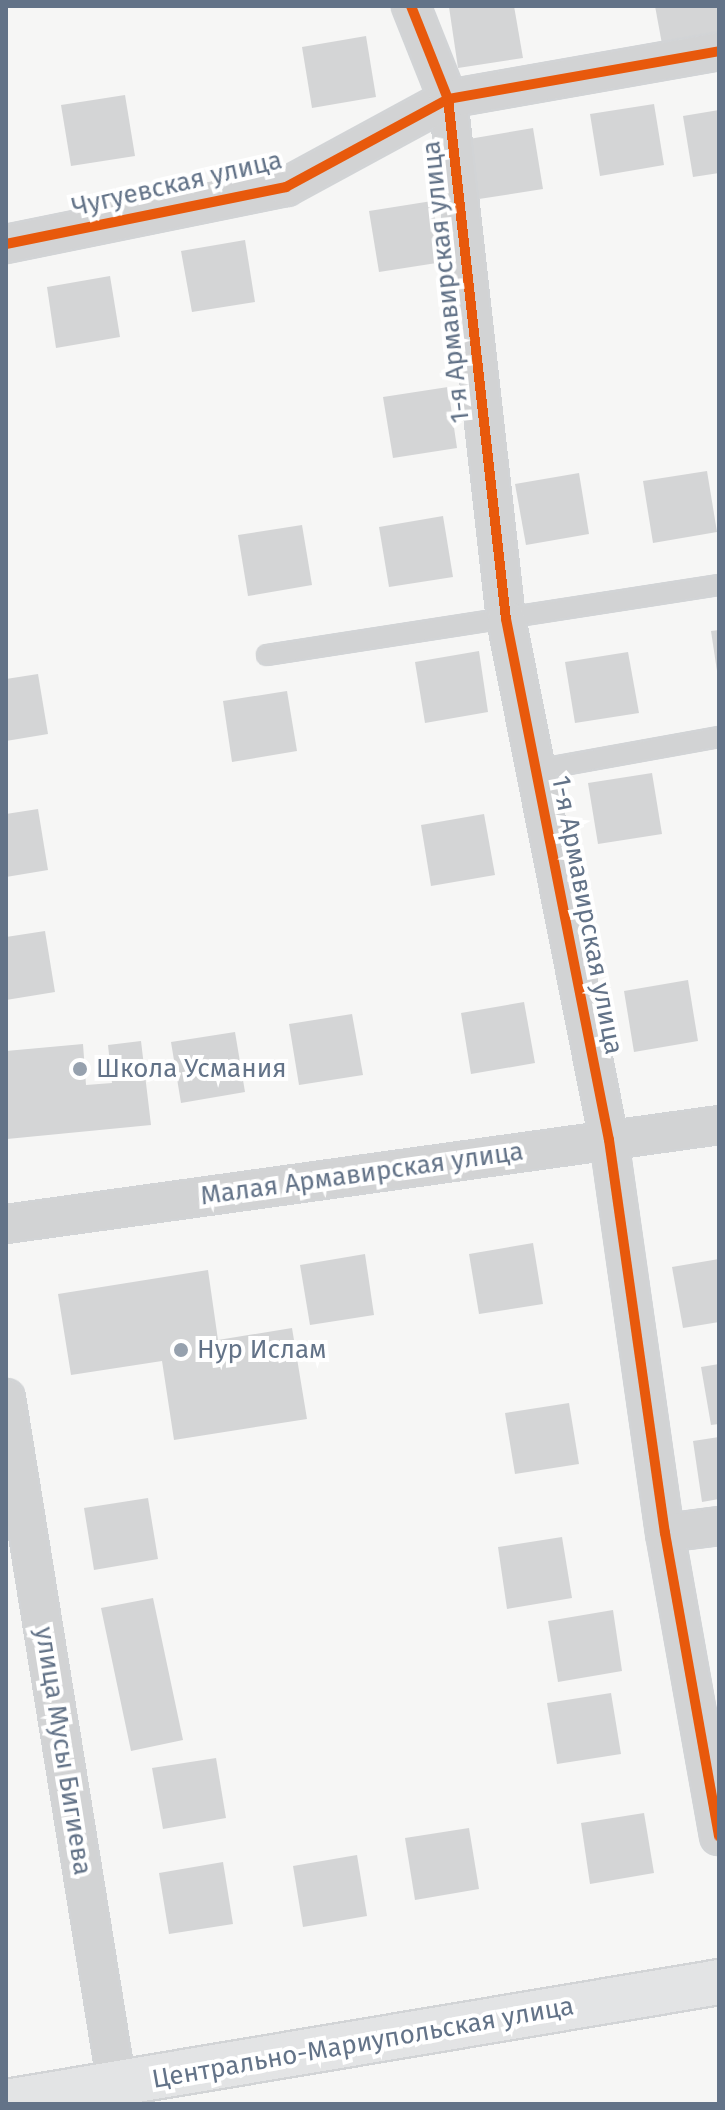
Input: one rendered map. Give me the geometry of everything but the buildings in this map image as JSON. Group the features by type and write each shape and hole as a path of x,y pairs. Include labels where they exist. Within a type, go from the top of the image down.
{"street":[{"name":"1-я Армавирская улица","path":"411,6 448,99 506,619 609,1140 665,1533 719,1836"},
{"name":"Чугуевская улица","path":"6,244 286,187 448,99 719,51"},
{"name":"Малая Армавирская улица","path":"6,1224 719,1125"},
{"name":"улица Мусы Бигиева","path":"6,1398 119,2095"},
{"path":"665,1533 719,1526"},
{"name":"Центрально-Мариупольская улица","path":"6,2102 119,2095 719,1982"}],"lane":[{"path":"267,655 719,585"},
{"path":"536,770 719,737"}],"cycle path":[{"path":"411,6 448,99 506,619 609,1140 665,1533 719,1836"},
{"path":"6,244 286,187 448,99 719,51"}],"place":[{"name":"Школа Усмания","path":"80,1069"},
{"name":"Нур Ислам","path":"181,1350"}]}
